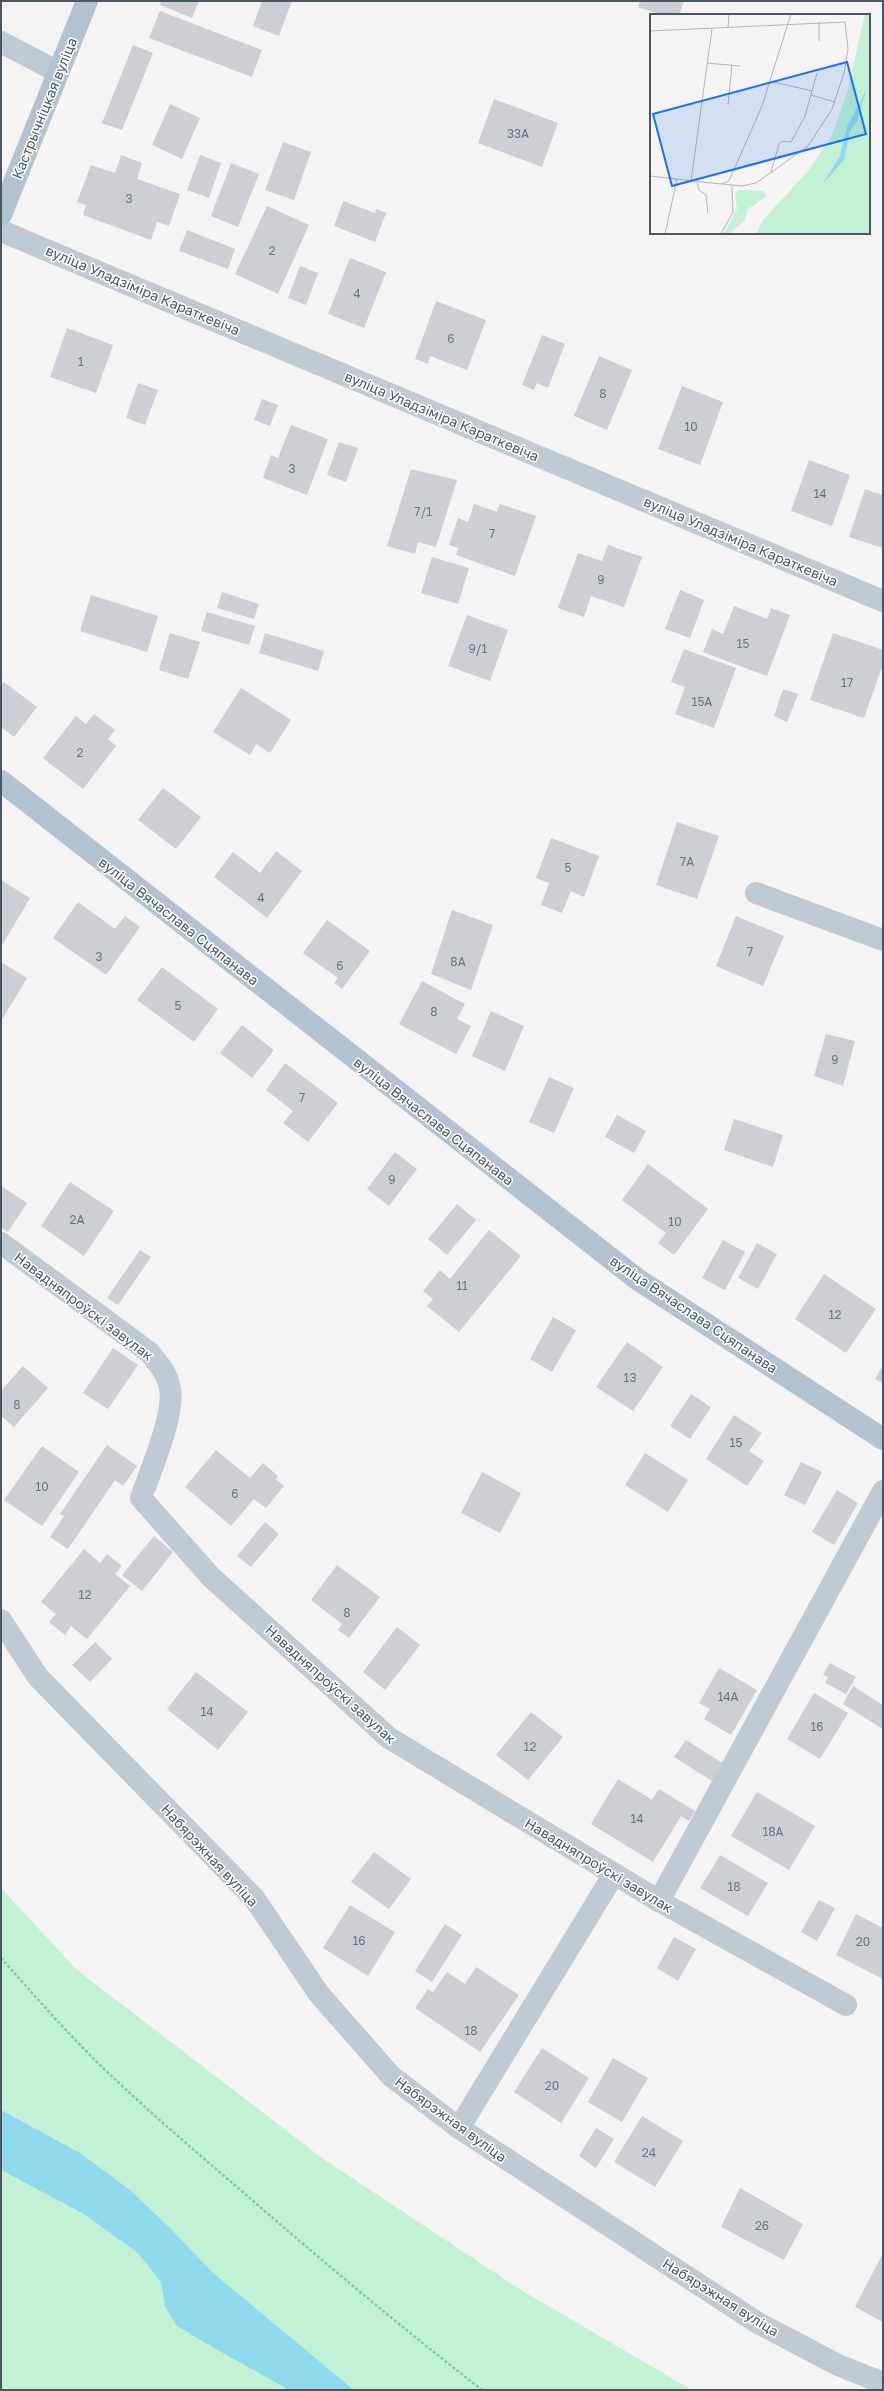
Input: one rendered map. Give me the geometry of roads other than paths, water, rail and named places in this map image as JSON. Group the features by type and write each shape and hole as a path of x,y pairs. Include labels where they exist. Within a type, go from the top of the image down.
{"main road":[{"name":"Кастрычніцкая вуліца","path":"1,215 87,1"},
{"name":"вуліца Вячаслава Сцяпанава","path":"1,781 636,1279 883,1439"}],"street":[{"path":"1,42 58,72"},
{"name":"вуліца Уладзіміра Караткевіча","path":"1,230 883,601"},
{"path":"756,893 883,940"},
{"name":"Навадняпроўскі завулак","path":"1,1243 149,1352 159,1364 171,1390 170,1402 161,1441 141,1498 211,1577 389,1738 659,1901 846,2005"},
{"path":"659,1901 883,1491"},
{"name":"Набярэжная вуліца","path":"1,1620 38,1677 254,1898 319,1994 391,2076 459,2128 758,2323 838,2365 883,2383"},
{"path":"459,2128 614,1874"}],"water":[{"path":"1,2110 80,2153 130,2190 171,2229 212,2272 354,2390 289,2390 176,2325 165,2306 161,2282 138,2253 84,2214 1,2170"}]}
